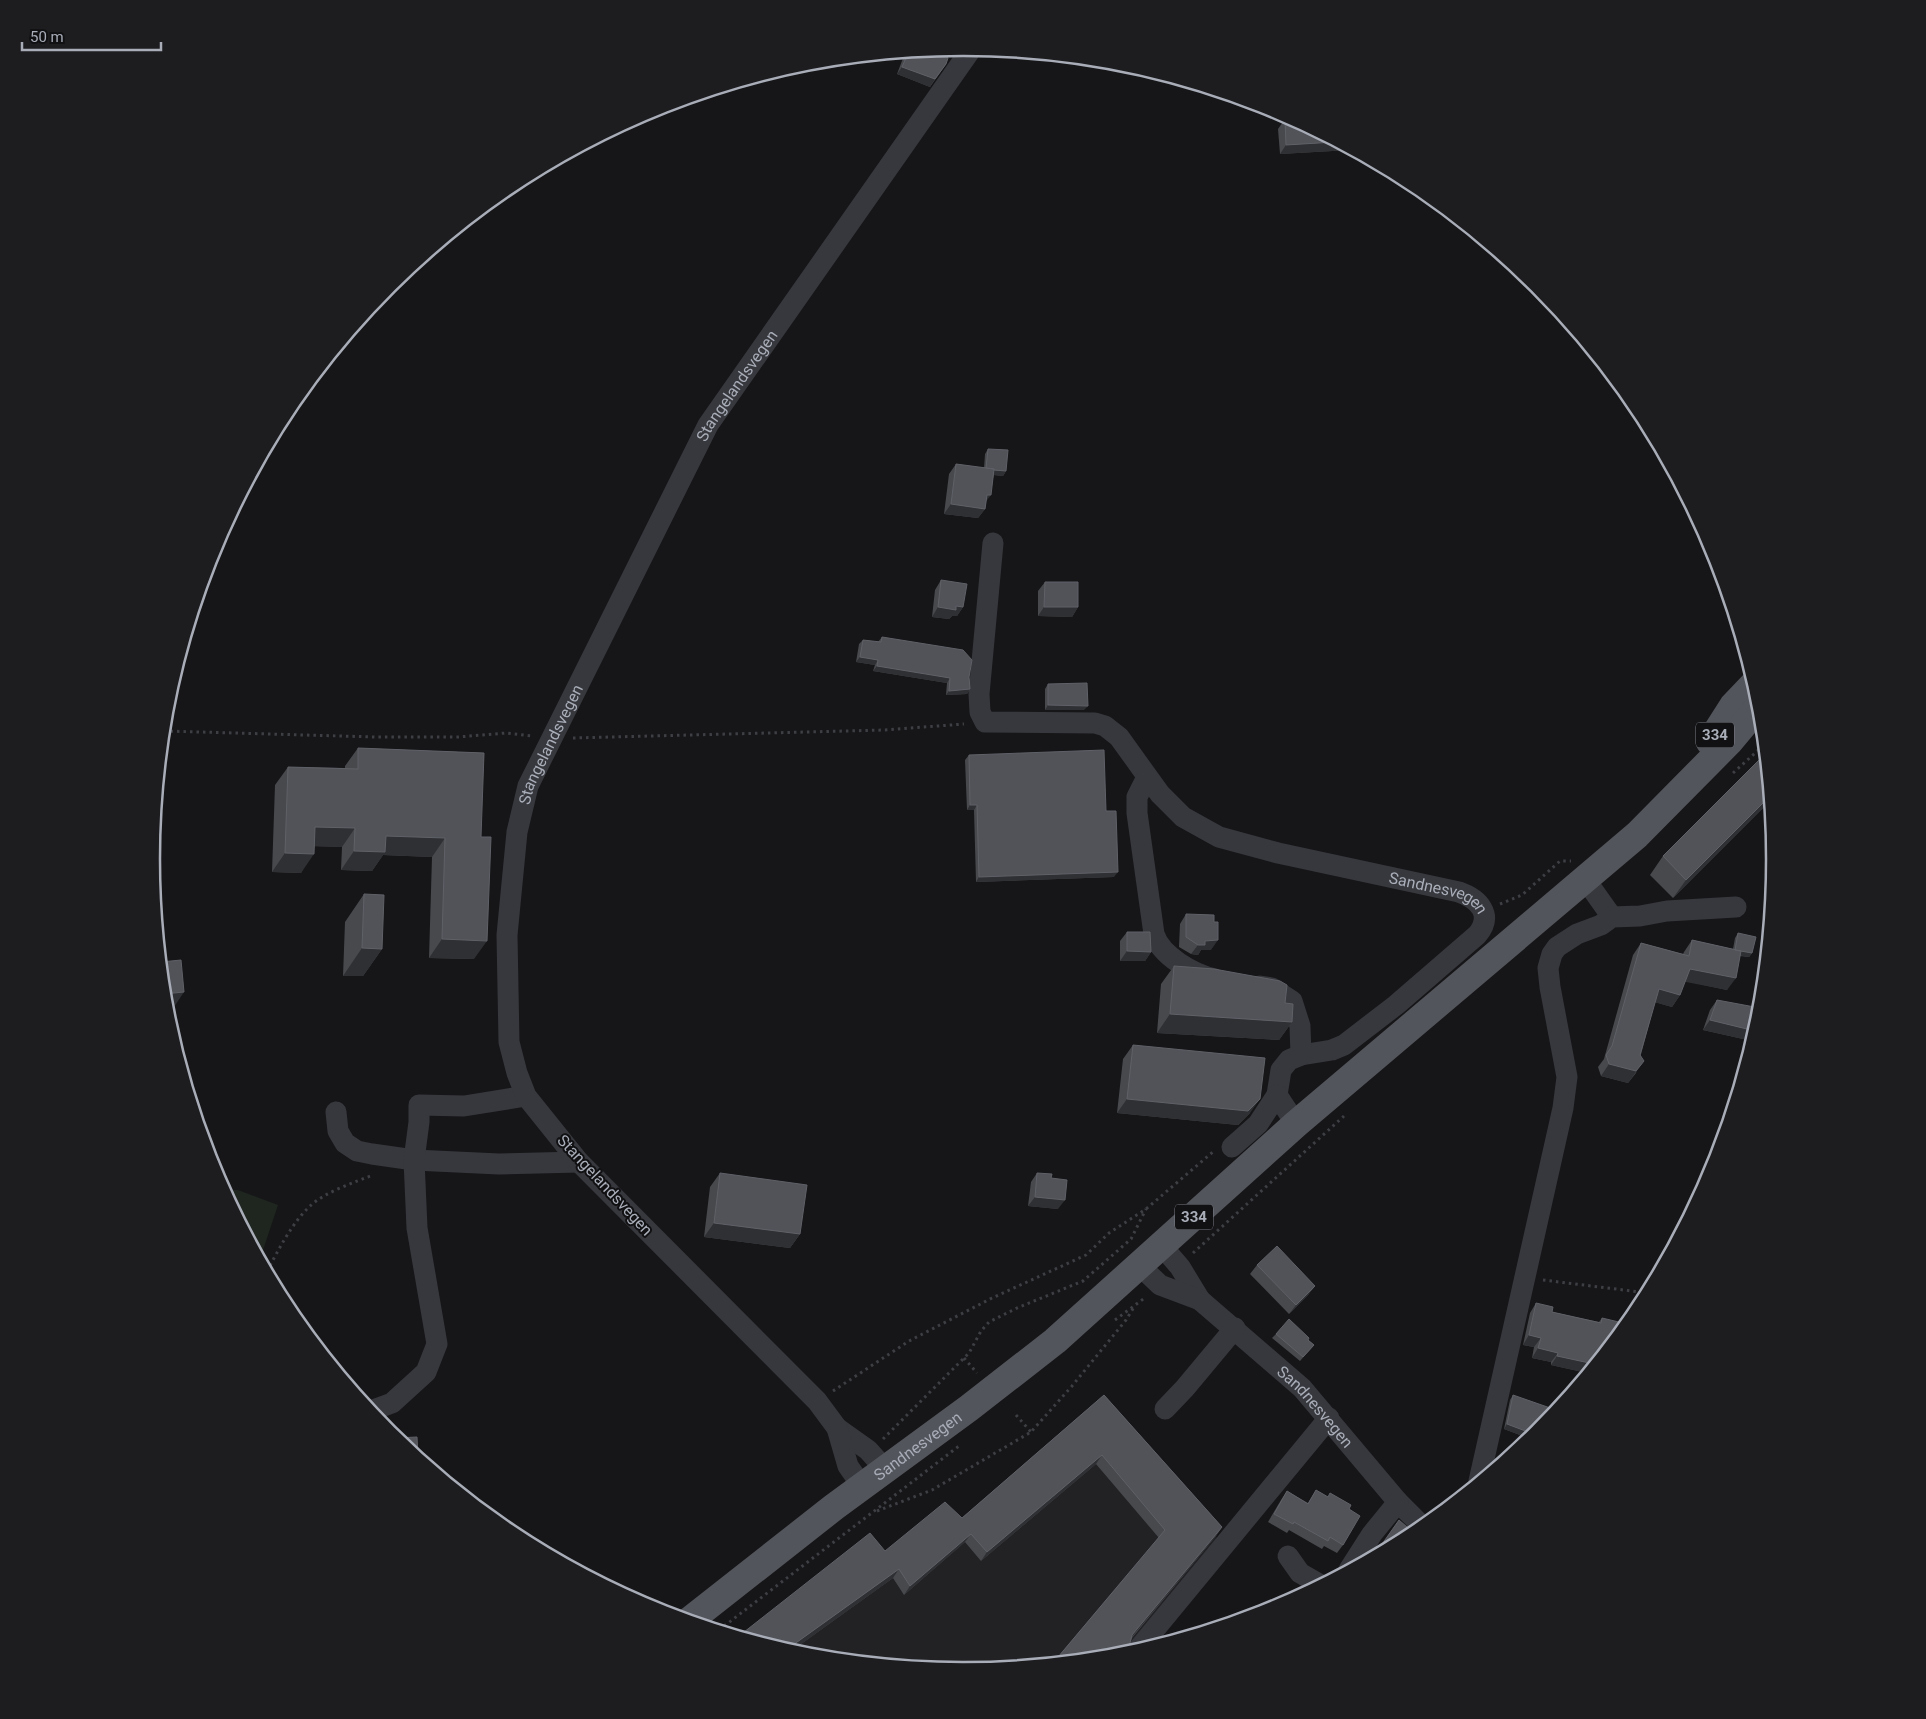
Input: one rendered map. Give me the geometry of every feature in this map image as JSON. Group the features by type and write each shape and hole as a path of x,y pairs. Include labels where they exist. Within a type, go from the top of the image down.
{"main road":[{"name":"Sandnesvegen","path":"1680,790 1733,706 1748,690"},
{"name":"Sandnesvegen","path":"695,1616 862,1486 877,1460 969,1408 1055,1341 1296,1124 1637,835 1729,742 1753,714"}],"street":[{"name":"Stangelandsvegen","path":"877,1460 837,1428 817,1401 579,1162 526,1096 517,1073 509,1042 506,935 517,832 528,786 550,738 708,425 966,56"},
{"path":"985,722 980,712 980,694 993,543"},
{"name":"Sandnesvegen","path":"985,722 1095,723 1105,726 1119,737 1147,777 1183,817 1219,837 1278,853 1458,892 1476,901 1484,912 1484,923 1477,935 1360,1034 1332,1050 1300,1055 1289,1060 1281,1070 1277,1095"},
{"path":"1147,777 1137,797 1136,813 1156,943 1177,961 1208,977 1272,988 1292,1001 1300,1026 1300,1055"},
{"path":"1585,879 1612,917"},
{"path":"1481,1473 1554,1156 1566,1077 1550,987 1548,968 1552,954 1564,941 1601,925 1612,917 1640,916 1667,910 1736,907"},
{"path":"1232,1147 1258,1124 1277,1095 1296,1124"},
{"path":"377,1408 392,1403 426,1372 437,1344 417,1228 414,1160 419,1122 418,1105 464,1106 526,1096"},
{"path":"336,1112 338,1131 344,1143 357,1151 414,1160 499,1164 579,1162"},
{"name":"Sandnesvegen","path":"1161,1245 1180,1267 1200,1300"},
{"name":"Sandnesvegen","path":"1139,1265 1160,1285 1200,1300 1235,1328 1302,1388 1398,1502 1417,1521"},
{"path":"1165,1409 1235,1328"},
{"path":"1145,1641 1328,1418"},
{"name":"Stangelandsvegen","path":"837,1428 848,1466 862,1486"},
{"path":"1355,1560 1372,1534 1398,1502"},
{"path":"1288,1556 1300,1573 1315,1581"}],"path":[{"path":"171,731 376,738 458,737 506,733 550,738 885,730 985,722"},
{"path":"1484,912 1522,895 1560,861 1568,860 1572,862 1585,879"},
{"path":"817,1401 909,1341 992,1298 1086,1255 1109,1233 1146,1209 1210,1154 1221,1147 1232,1147"},
{"path":"270,1266 285,1239 311,1206 349,1184 376,1174"},
{"path":"877,1460 974,1346 980,1331 996,1318 1083,1281 1131,1239 1146,1209"},
{"path":"1525,1277 1640,1292"},
{"path":"874,1512 932,1490 1031,1432 1072,1386 1126,1320 1136,1304"},
{"path":"964,1358 982,1379"},
{"path":"1016,1415 1031,1432"}],"shaded area":[{"path":"232,1190 238,1190 278,1205 262,1252"},
{"path":"1098,1403 1220,1541 1130,1645 1120,1647 1068,1656 1016,1661 963,1663 910,1661 858,1656 806,1647 747,1633 864,1541 879,1559 955,1527"}],"building":[{"path":"906,58 948,58 935,79 902,67"},
{"path":"1285,124 1325,143 1286,145"},
{"path":"988,449 1008,450 1006,471 986,468"},
{"path":"956,464 994,469 991,495 987,495 985,509 951,504"},
{"path":"941,580 967,584 963,607 956,606 956,610 938,607"},
{"path":"1045,582 1078,582 1078,607 1044,607"},
{"path":"882,637 963,650 972,660 969,677 970,689 949,691 950,678 877,666 878,660 860,657 863,640 881,642"},
{"path":"1087,683 1088,706 1048,705 1048,684"},
{"path":"358,748 484,753 481,837 491,837 487,941 442,939 445,838 386,836 385,852 354,851 355,828 315,827 314,854 285,853 288,767 358,769"},
{"path":"1104,750 1106,811 1116,811 1118,872 979,877 977,805 970,805 969,755"},
{"path":"1760,759 1764,802 1686,880 1663,856"},
{"path":"364,894 384,895 382,949 362,948"},
{"path":"1186,914 1214,915 1214,922 1218,922 1218,940 1205,941 1205,945 1198,945 1186,937"},
{"path":"1127,932 1150,932 1151,952 1127,951"},
{"path":"1738,933 1756,937 1752,953 1735,950"},
{"path":"1692,940 1741,951 1736,978 1690,969 1680,995 1659,989 1640,1055 1644,1061 1636,1071 1609,1064 1606,1055 1612,1046 1641,943 1689,956"},
{"path":"181,960 184,992 172,993 167,961"},
{"path":"1174,966 1214,969 1280,981 1287,985 1285,1003 1293,1004 1292,1022 1170,1014"},
{"path":"1717,1000 1752,1007 1748,1029 1710,1020"},
{"path":"1133,1045 1265,1058 1260,1099 1248,1111 1127,1099"},
{"path":"720,1173 807,1185 800,1234 714,1223"},
{"path":"1037,1173 1052,1174 1051,1178 1067,1180 1065,1200 1035,1197"},
{"path":"1277,1246 1315,1286 1296,1305 1257,1265"},
{"path":"1536,1303 1553,1307 1552,1312 1601,1323 1602,1318 1619,1322 1588,1363 1557,1356 1558,1353 1538,1348 1541,1338 1529,1335"},
{"path":"1289,1319 1314,1345 1303,1357 1276,1334"},
{"path":"1104,1395 1222,1527 1132,1635 1128,1645 1058,1657 1165,1530 1102,1455 987,1552 971,1534 910,1586 899,1569 794,1644 744,1632 870,1533 885,1551 945,1502 962,1518"},
{"path":"1513,1395 1549,1408 1526,1431 1507,1424"},
{"path":"406,1437 417,1437 418,1448"},
{"path":"1316,1490 1328,1497 1330,1493 1351,1505 1349,1509 1360,1516 1343,1545 1330,1537 1328,1541 1294,1522 1293,1524 1274,1514 1287,1491 1308,1504"},
{"path":"1399,1520 1408,1528 1382,1544"}]}
